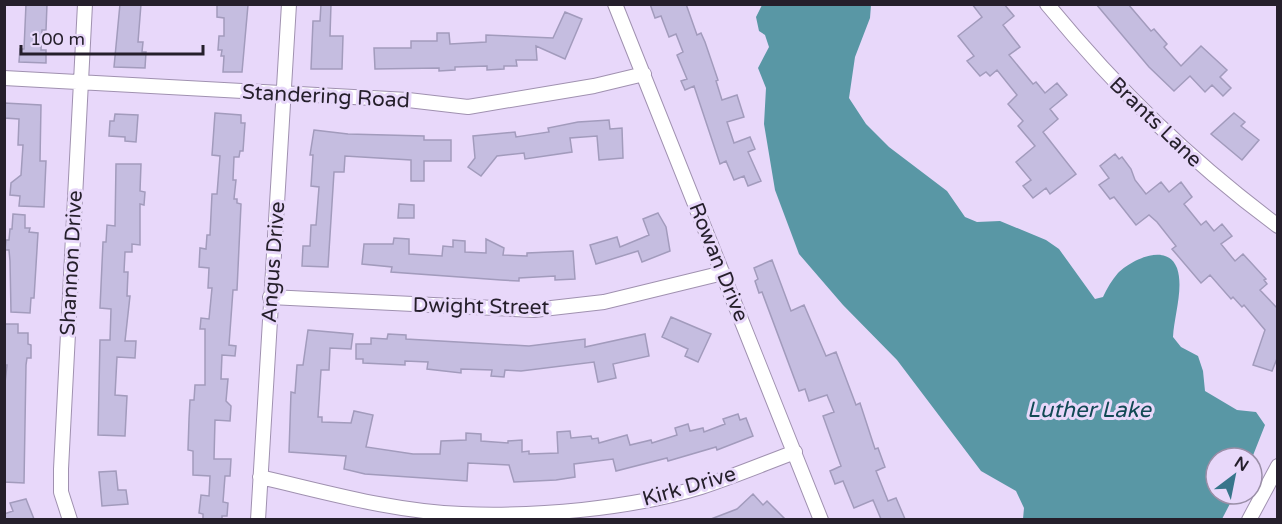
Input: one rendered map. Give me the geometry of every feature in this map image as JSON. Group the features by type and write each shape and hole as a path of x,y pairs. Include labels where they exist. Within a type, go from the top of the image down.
{"street":[{"name":"Shannon Drive","path":"70,519 61,492 61,469 85,4"},
{"name":"Angus Drive","path":"258,519 289,4"},
{"name":"Rowan Drive","path":"615,4 821,519"},
{"name":"Brants Lane","path":"1047,4 1090,56 1154,124 1219,182 1278,226"},
{"name":"Standering Road","path":"4,78 408,100 468,107 594,86 644,74"},
{"name":"Dwight Street","path":"270,297 534,310 604,302 723,273"},
{"name":"Kirk Drive","path":"260,477 414,510 462,514 522,513 614,506 700,487 795,452"},
{"path":"1249,519 1275,476"}],"water":[{"name":"Luther Lake","path":"762,5 871,5 870,18 855,57 849,98 866,124 889,147 947,191 965,217 977,222 1000,221 1046,240 1059,249 1095,299 1103,297 1118,273 1131,263 1157,255 1172,260 1179,276 1173,337 1181,347 1198,356 1203,371 1205,391 1237,410 1256,412 1265,425 1257,446 1204,446 1204,506 1229,506 1222,519 1023,519 1024,508 1016,491 981,471 897,360 843,305 799,254 775,190 764,124 766,88 758,68 769,47 765,35 759,31 756,17"}],"building":[{"path":"26,4 47,4 46,30 42,30 41,50 46,50 46,63 19,62 20,49 24,49"},
{"path":"120,4 141,4 138,42 143,42 142,52 146,52 145,68 114,67"},
{"path":"217,4 248,5 242,72 223,72 224,56 221,56 222,50 218,50 219,36 224,36 224,18 217,17"},
{"path":"321,4 331,4 330,36 343,36 342,69 311,69 313,21 320,21"},
{"path":"650,4 686,4 697,35 701,33 705,42 722,100 737,95 744,117 727,122 734,143 750,137 755,149 748,152 761,181 748,186 744,176 734,180 726,161 720,164 694,86 685,90 681,81 687,79 677,55 683,52 676,34 669,37 661,16 655,18"},
{"path":"972,4 1004,4 1014,16 1003,25 1020,47 1009,55 1033,84 1036,82 1045,93 1057,83 1067,95 1050,109 1058,119 1043,132 1076,174 1050,194 1046,188 1033,198 1023,186 1031,180 1016,162 1035,146 1018,126 1023,121 1008,104 1017,95 997,70 990,76 986,72 980,76 967,61 974,56 958,36 982,17"},
{"path":"1096,4 1128,4 1151,31 1154,29 1167,44 1164,47 1181,66 1201,46 1227,70 1220,77 1231,88 1223,96 1212,85 1205,92 1190,76 1174,91 1149,67"},
{"path":"565,12 582,19 565,59 536,46 537,60 516,60 517,66 504,66 504,69 487,70 487,66 455,67 455,70 439,71 439,68 375,69 374,48 411,48 411,41 437,41 437,33 449,33 450,44 486,42 486,35 553,38"},
{"path":"4,103 41,105 40,161 46,161 44,207 19,206 20,196 10,195 11,183 21,175 23,145 18,145 19,119 4,118"},
{"path":"215,113 241,115 241,123 245,123 243,151 240,151 239,157 234,157 233,180 236,180 234,199 241,204 237,290 233,290 229,345 236,346 235,356 222,355 221,379 228,379 226,401 231,406 230,421 215,420 214,459 231,459 230,476 225,476 223,502 228,503 227,516 222,516 222,519 203,519 203,514 199,513 201,495 209,496 210,476 193,475 193,451 188,450 190,400 194,400 195,385 205,385 205,329 200,329 201,318 209,319 212,288 208,288 209,268 199,267 200,248 206,249 207,235 210,235 212,194 217,194 220,156 212,155"},
{"path":"1234,113 1245,122 1241,126 1259,140 1242,160 1211,134"},
{"path":"115,114 138,115 136,142 125,141 125,137 109,136 110,121 114,121"},
{"path":"609,120 610,129 622,128 623,158 599,160 597,136 570,138 572,152 525,159 524,153 497,156 481,176 468,167 475,158 473,136 515,132 516,137 549,132 548,128 578,122"},
{"path":"314,130 348,134 424,136 424,140 451,140 451,161 424,161 424,181 411,181 411,160 345,156 344,172 334,172 328,267 302,266 303,246 310,246 311,225 316,225 319,187 311,186 313,155 310,155"},
{"path":"1115,154 1119,159 1122,157 1146,194 1161,182 1169,192 1181,182 1192,197 1184,204 1201,225 1206,221 1214,231 1222,224 1232,236 1221,244 1235,261 1243,254 1266,279 1264,280 1267,284 1260,290 1278,309 1278,356 1272,371 1253,365 1265,330 1244,305 1242,307 1233,297 1231,299 1210,275 1201,283 1172,249 1176,246 1157,222 1149,215 1136,225 1114,197 1110,199 1099,185 1109,178 1100,166"},
{"path":"116,164 141,164 140,191 145,192 144,205 140,204 140,245 132,244 132,252 125,252 124,272 128,272 127,296 130,296 125,341 136,341 135,358 117,357 115,395 127,396 125,436 98,435 100,340 110,340 111,309 100,308 103,242 106,242 107,225 115,226"},
{"path":"399,204 414,205 414,218 398,218"},
{"path":"658,213 666,227 670,251 642,262 638,251 596,264 590,245 617,237 620,247 649,235 643,219"},
{"path":"13,214 25,215 25,228 30,228 29,232 38,233 34,298 31,298 30,313 11,312 9,250 5,250 6,240 9,240 10,229 12,229"},
{"path":"394,238 409,239 409,254 442,256 443,246 453,247 453,240 465,241 465,252 486,253 486,239 504,248 503,255 527,256 527,253 573,251 575,279 555,280 555,276 519,278 519,281 501,280 391,272 392,267 362,264 364,244 393,244"},
{"path":"772,260 791,311 804,305 826,356 836,352 856,405 860,403 875,449 878,448 885,467 876,471 888,501 896,498 905,519 881,519 873,500 854,508 843,481 835,484 830,471 841,466 823,416 834,412 827,395 809,401 805,389 799,391 762,292 759,293 755,281 758,279 754,268"},
{"path":"671,317 711,334 698,362 685,356 688,349 662,337"},
{"path":"4,324 18,324 18,333 28,333 28,344 31,345 31,358 27,358 26,365 24,483 4,482 4,392 7,365 4,365"},
{"path":"308,330 353,334 351,349 330,348 329,370 321,370 318,417 322,417 322,422 351,423 354,411 373,415 366,447 413,454 440,454 441,441 466,440 466,433 481,434 481,441 508,443 508,441 522,440 522,452 529,451 529,454 558,453 557,432 570,431 571,438 591,436 592,439 598,438 599,443 627,435 630,445 651,440 652,443 677,435 675,428 688,424 690,431 703,428 704,432 725,424 723,419 738,414 740,420 746,418 753,436 717,450 716,447 668,461 667,458 616,471 613,459 574,464 575,477 556,480 514,482 509,465 468,463 467,481 365,474 344,469 346,456 289,452 291,392 295,393 297,365 303,365"},
{"path":"388,334 406,335 406,339 529,346 585,339 585,347 645,334 649,356 613,364 616,378 598,382 594,362 521,371 505,370 504,377 491,376 492,370 461,369 461,373 427,369 428,362 405,361 405,365 363,363 363,359 356,359 356,344 371,344 371,338 387,339"},
{"path":"116,471 118,490 126,490 128,504 102,506 99,472"},
{"path":"753,494 763,505 767,501 785,519 711,519 737,509"},
{"path":"26,499 34,519 4,519 4,514 13,511 10,503"}]}
